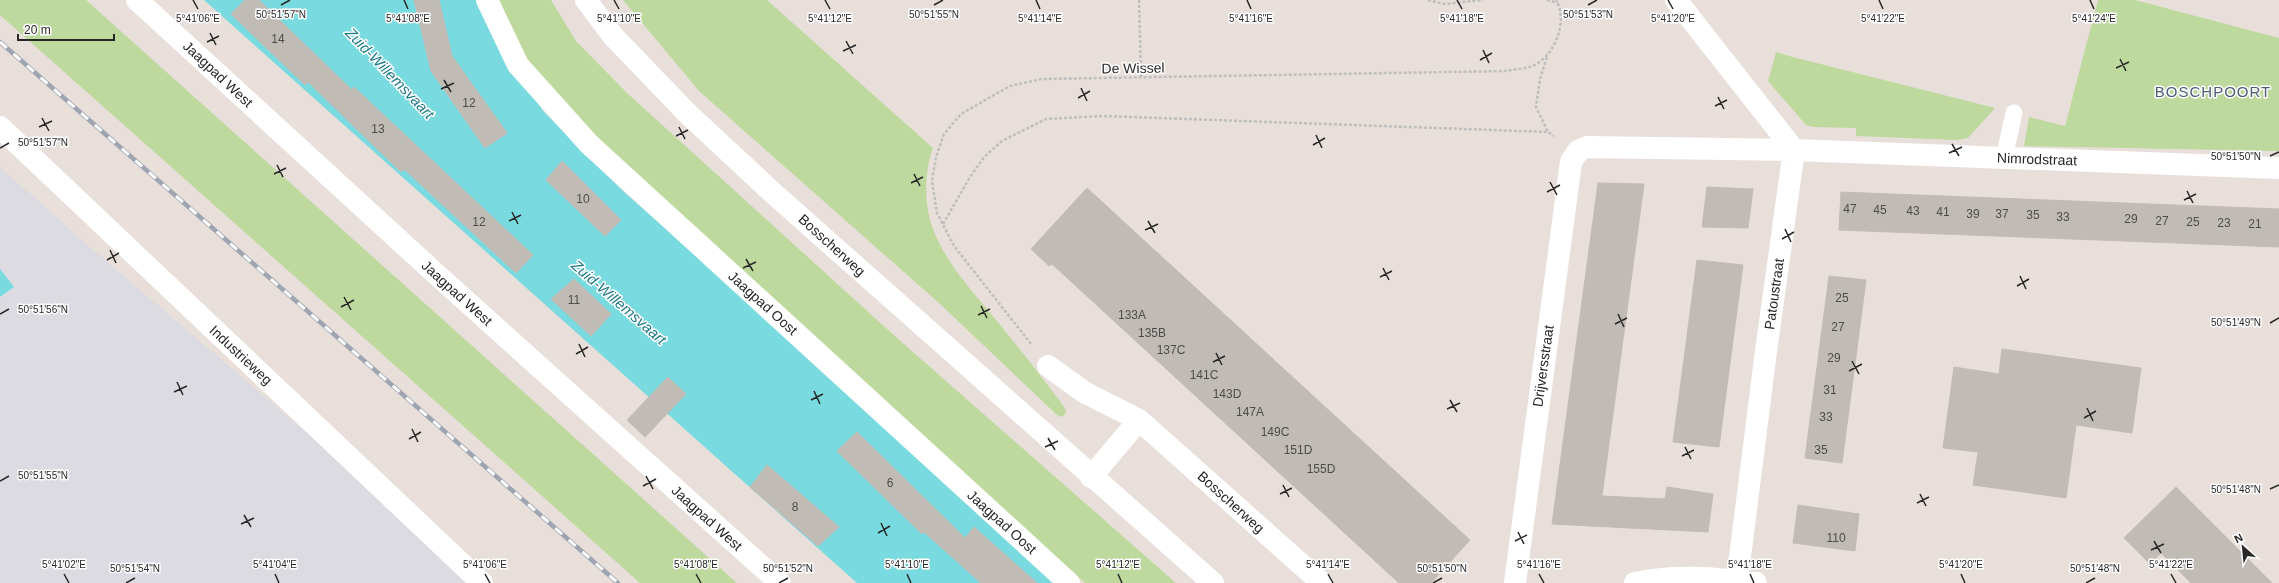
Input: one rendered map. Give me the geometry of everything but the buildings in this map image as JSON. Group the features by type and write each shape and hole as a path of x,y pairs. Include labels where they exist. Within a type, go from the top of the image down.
{"street":[{"name":"Jaagpad West","path":"137,0 436,274 780,583"},
{"name":"Jaagpad Oost","path":"487,0 518,65 589,144 1069,583"},
{"name":"Bosscherweg","path":"586,0 612,36 687,113 773,193 1091,477 1213,583"},
{"path":"1676,0 1794,150"},
{"name":"Industrieweg","path":"0,128 482,583"},
{"name":"Nimrodstraat","path":"1578,151 1587,148 1794,150 2279,168"},
{"name":"Patoustraat","path":"1747,582 1766,351 1794,150"},
{"name":"Drijversstraat","path":"1515,583 1571,162 1578,151"},
{"name":"Bosscherweg","path":"1048,366 1084,392 1139,420 1322,583"},
{"path":"1091,477 1139,420"},
{"path":"1635,583 1676,578 1747,582"}],"lane":[{"path":"2004,158 2014,113"}],"path":[{"path":"1139,0 1141,78"},
{"path":"1428,0 1444,4 1483,0"},
{"path":"1547,0 1557,1 1560,13 1557,38 1548,56 1540,79 1536,107 1548,132"},
{"name":"De Wissel","path":"1048,366 972,272 937,213 932,181 936,157 944,134 961,114 1010,86 1042,80 1507,71 1532,66 1548,56"},
{"path":"943,224 970,177 984,157 1002,140 1046,119 1103,116 1548,132 1578,151"}],"shaded area":[{"path":"0,167 92,249 482,583 0,583"}],"green space":[{"path":"0,0 86,0 737,583 640,583 0,15"},
{"path":"481,0 551,0 576,41 627,93 897,338 1176,583 1085,583 604,151 533,73"},
{"path":"623,0 767,0 933,148 928,167 926,188 930,220 939,243 954,268 1065,408 1066,413 1062,417 1057,415 939,303 699,91"},
{"path":"2098,0 2135,0 2279,38 2279,151 2024,146 2029,117 2065,126"},
{"path":"1776,52 1995,108 1968,138 1956,140 1856,136 1856,128 1813,127 1806,125 1768,81"}],"water":[{"name":"Zuid-Willemsvaart","path":"204,0 481,0 523,82 544,112 623,191 775,326 1056,583 857,583"},
{"path":"0,269 14,287 0,297"}],"railway":[{"path":"0,42 618,583"}],"district":[{"name":"BOSCHPOORT","path":"2213,91"}]}
